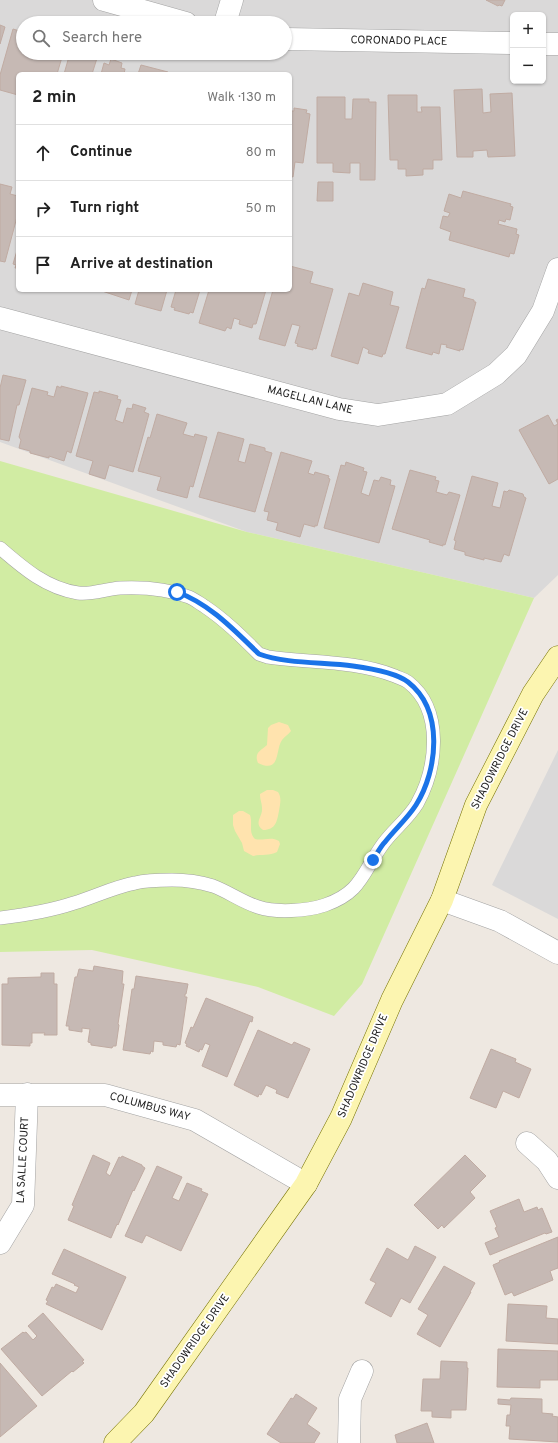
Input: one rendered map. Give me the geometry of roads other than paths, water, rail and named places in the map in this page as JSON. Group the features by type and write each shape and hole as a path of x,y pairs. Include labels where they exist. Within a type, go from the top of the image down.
{"main road":[{"name":"SHADOWRIDGE DRIVE","path":"115,1443 144,1413 306,1184 341,1118 392,1000 442,900 476,805 533,694 558,657"}],"street":[{"path":"104,0 161,16"},
{"path":"227,16 232,0"},
{"name":"CORONADO PLACE","path":"292,38 510,43"},
{"path":"546,44 558,44"},
{"name":"MAGELLAN LANE","path":"0,318 339,409 378,415 447,404 496,374 516,355 543,311 558,269"},
{"path":"442,900 500,921 558,953"},
{"name":"LA SALLE COURT","path":"0,1243 23,1205 27,1094"},
{"name":"COLUMBUS WAY","path":"0,1095 104,1095 195,1120 306,1184"},
{"path":"528,1143 547,1161 558,1178"},
{"path":"349,1443 350,1399 362,1371"}],"lane":[{"path":"0,548 30,573 61,589 85,594 120,588 139,588 177,592 191,597 215,614 259,654 268,657 353,666 382,671 407,681 420,693 428,707 432,722 434,742 430,768 424,789 406,819 383,844 360,881 351,892 323,906 271,910 248,904 213,886 192,881 147,881 134,883 74,903 44,911 0,918"}]}
